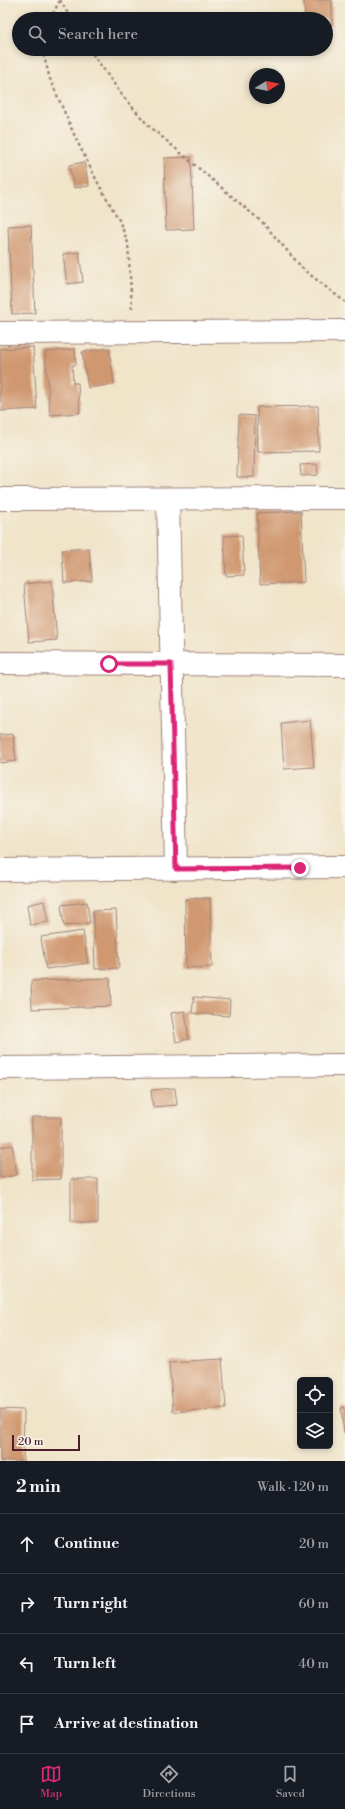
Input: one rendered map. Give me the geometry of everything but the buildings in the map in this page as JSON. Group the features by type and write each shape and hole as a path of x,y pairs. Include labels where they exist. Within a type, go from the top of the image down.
{"street":[{"path":"0,333 345,331"},
{"path":"0,499 345,498"},
{"path":"168,499 176,869"},
{"path":"0,663 345,665"},
{"path":"0,870 345,867"},
{"path":"0,1068 345,1065"}],"path":[{"path":"54,12 60,0"},
{"path":"60,0 67,12"},
{"path":"44,56 50,79 76,139 119,220 128,242 134,332"},
{"path":"94,56 122,95 148,125 263,223 304,270 345,302"}],"route":[{"path":"109,664 171,664 176,869 300,868"}]}
